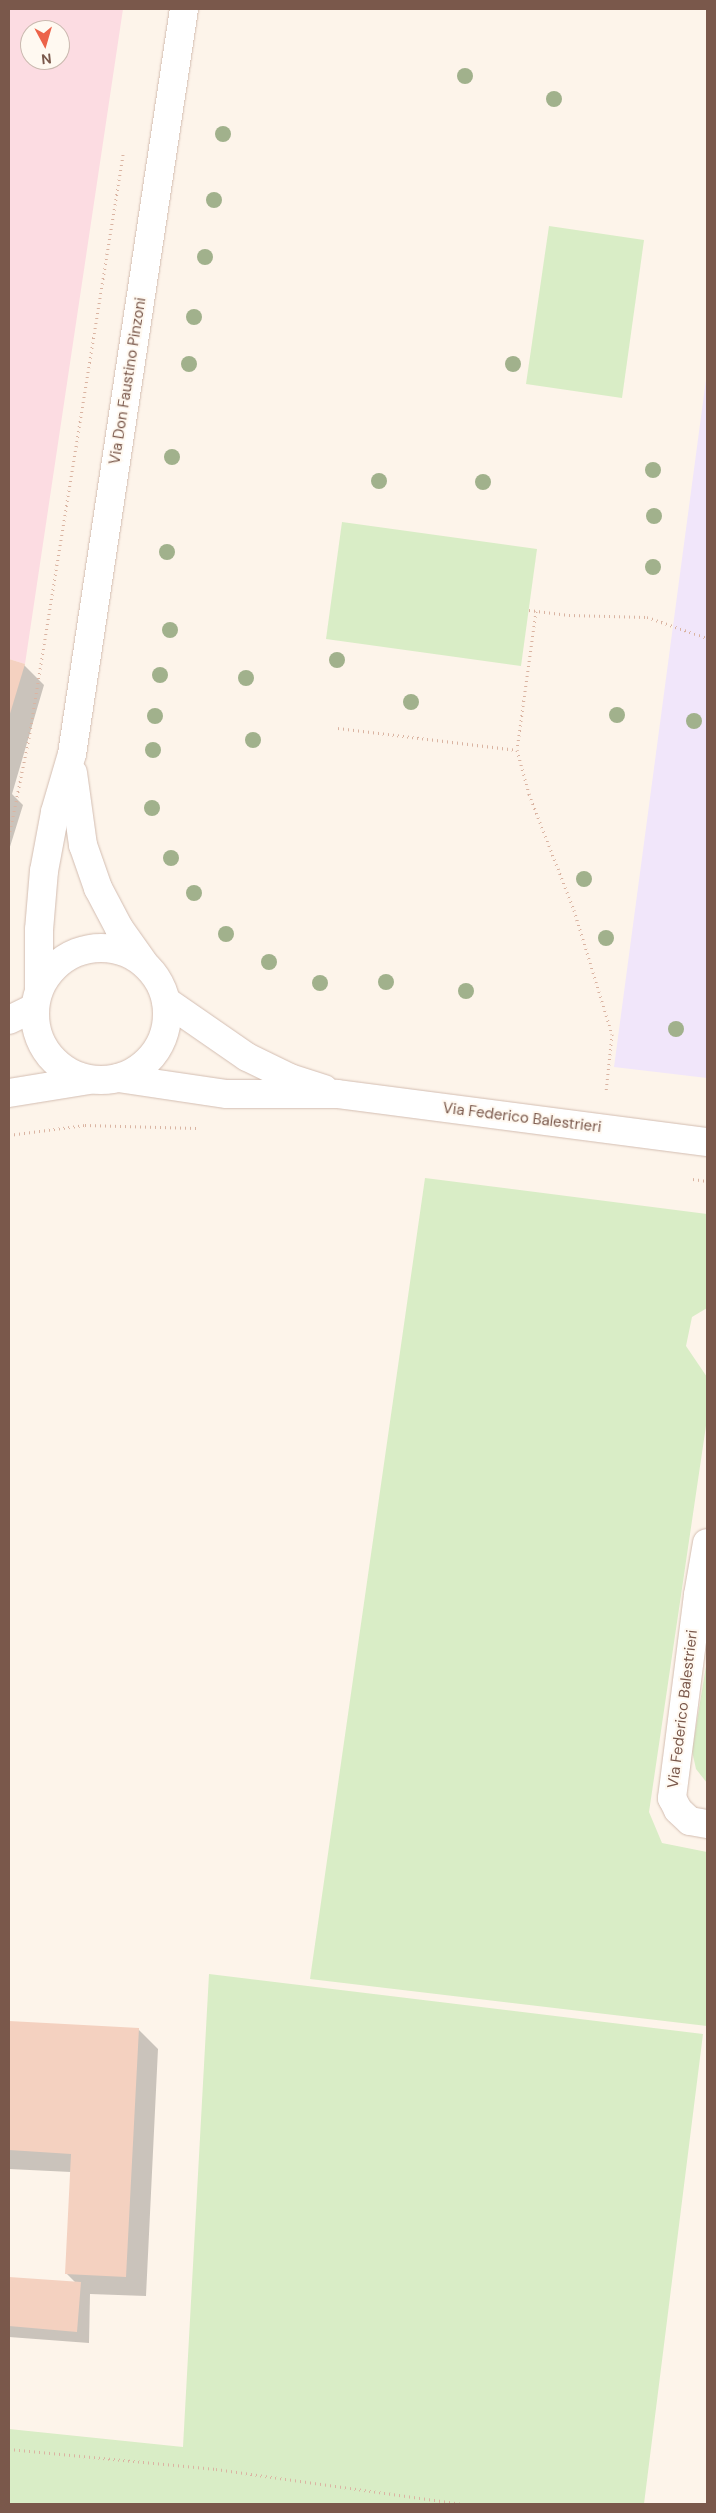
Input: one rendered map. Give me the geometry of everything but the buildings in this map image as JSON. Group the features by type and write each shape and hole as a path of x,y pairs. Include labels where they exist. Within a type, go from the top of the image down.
{"street":[{"name":"Via Don Faustino Pinzoni","path":"36,998 44,871 55,812 72,754 184,9"},
{"name":"Via Don Faustino Pinzoni","path":"72,754 74,800 82,845 102,896 119,928 145,965"},
{"path":"9,1020 36,998 50,972 66,958 86,950 107,948 128,954 145,965 159,982 166,1001 167,1021 162,1041 151,1058 136,1070 118,1078 88,1080 9,1093"},
{"path":"36,998 35,1027 42,1046 54,1062 70,1073 88,1080"},
{"name":"Via Federico Balestrieri","path":"166,1001 247,1057 290,1078 337,1094"},
{"name":"Via Federico Balestrieri","path":"118,1078 227,1094 337,1094 707,1142"},
{"name":"Via Federico Balestrieri","path":"707,1543 696,1604 672,1798 678,1810 690,1821 707,1824"}],"path":[{"path":"9,836 29,738 125,147"},
{"path":"529,610 569,615 647,617 707,638"},
{"path":"536,611 517,750 529,794 574,910 612,1034 606,1093"},
{"path":"338,728 517,750"},
{"path":"596,1092 615,1094"},
{"path":"9,1135 84,1125 203,1128"},
{"path":"688,1178 707,1181"},
{"path":"9,2449 216,2469 463,2504"}],"shaded area":[{"path":"9,9 123,9 25,664 9,659"},
{"path":"707,372 707,1078 614,1067"}],"green space":[{"path":"549,226 644,240 622,398 526,384"},
{"path":"342,522 537,549 521,666 326,639"},
{"path":"425,1178 707,1214 707,1308 692,1317 686,1346 707,1377 707,1419 649,1812 662,1843 707,1852 707,2026 310,1979"},
{"path":"707,1660 707,1783 696,1769 692,1751"},
{"path":"209,1974 703,2034 644,2504 9,2504 9,2429 183,2447"}]}
